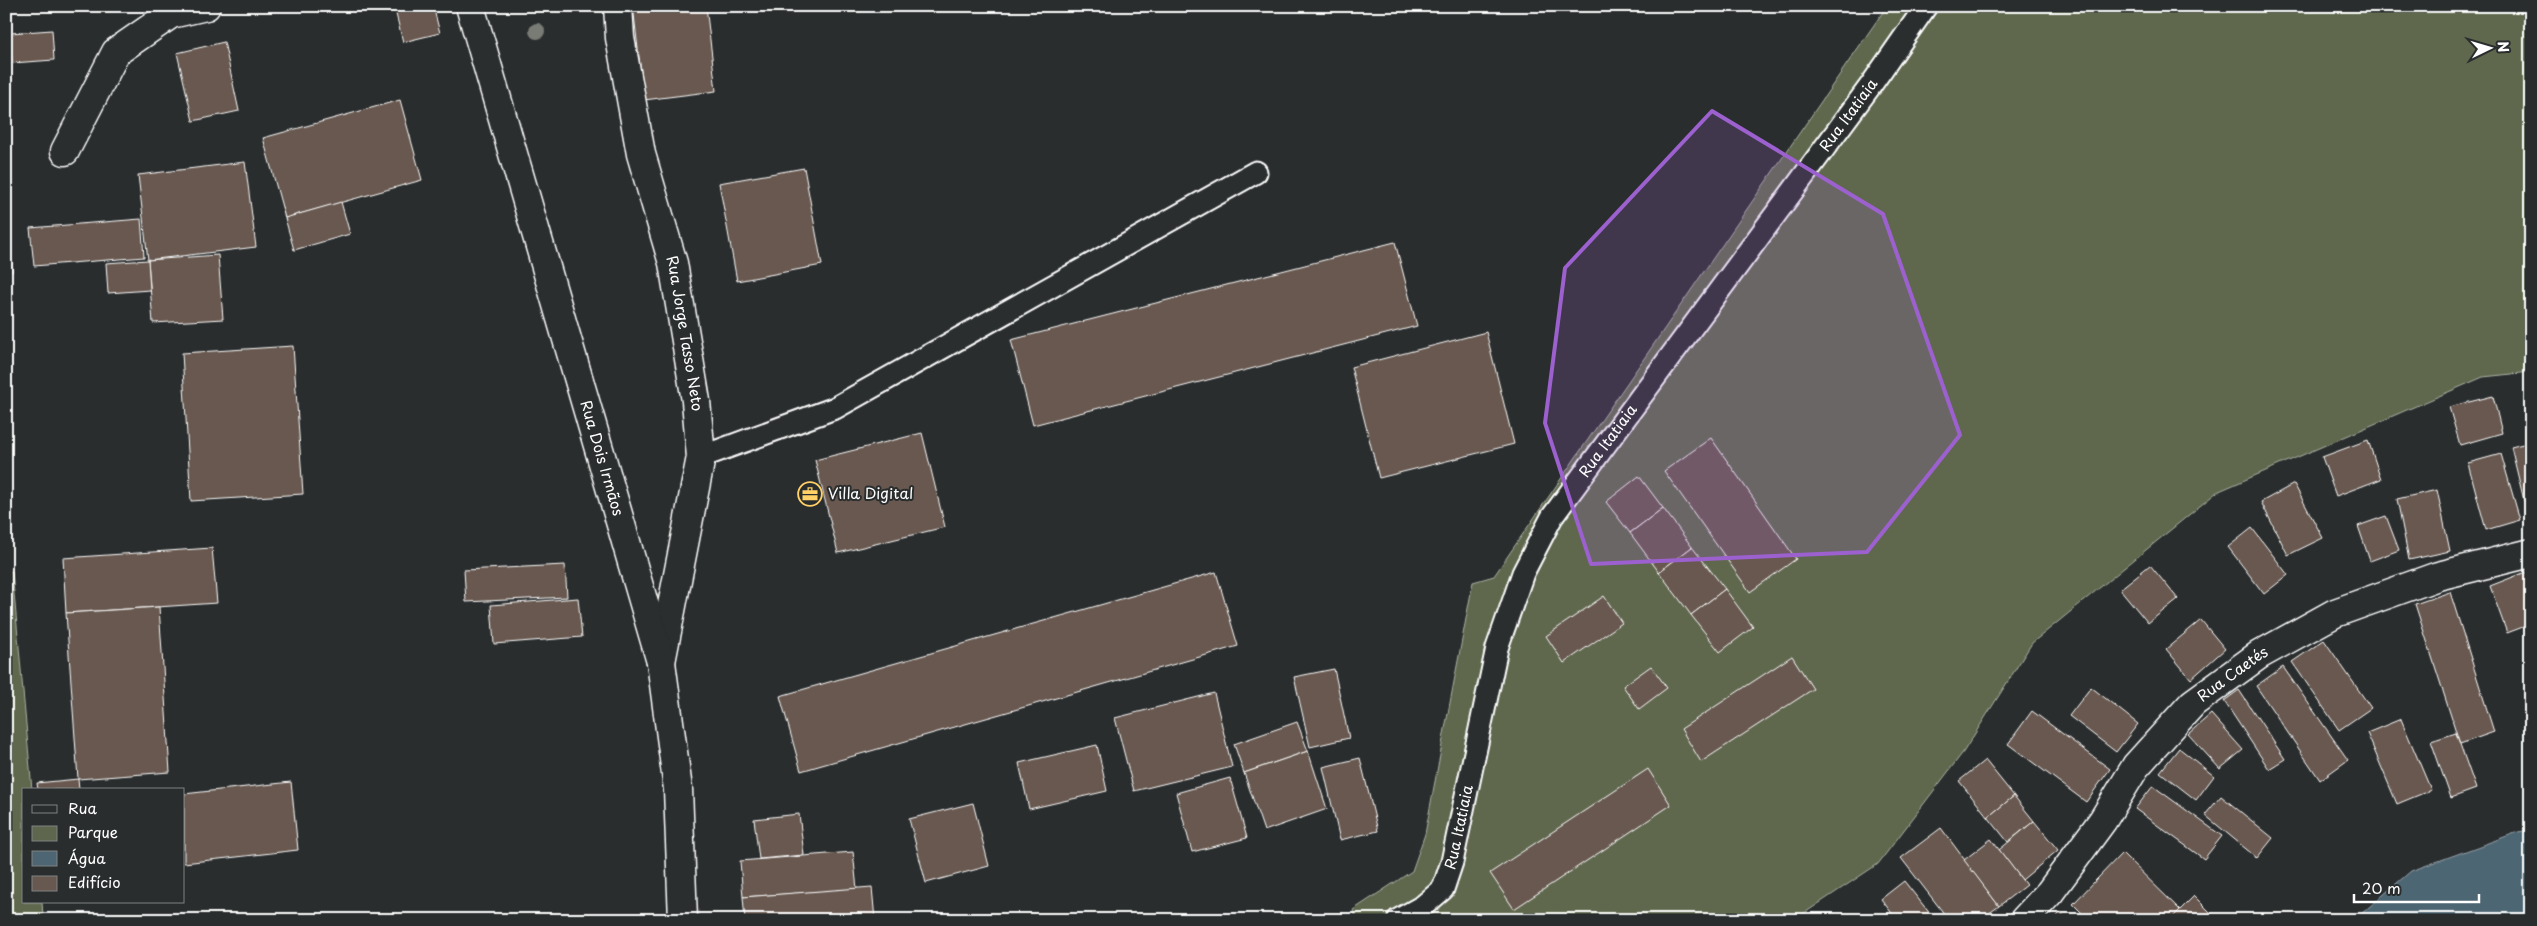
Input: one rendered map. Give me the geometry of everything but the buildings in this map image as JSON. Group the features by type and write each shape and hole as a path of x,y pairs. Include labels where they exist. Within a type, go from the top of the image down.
{"street":[{"path":"65,151 116,52 171,14 206,6"},
{"name":"Rua Dois Irmãos","path":"470,6 661,662 678,789 683,920"},
{"name":"Rua Jorge Tasso Neto","path":"618,6 620,38 641,154 673,263 696,401 701,457 661,662"},
{"name":"Rua Caetés","path":"2024,920 2050,892 2103,820 2136,766 2193,703 2259,655 2336,613 2438,576 2531,553"}],"lane":[{"name":"Rua Itatiaia","path":"1398,920 1423,906 1443,889 1452,862 1497,648 1522,573 1552,517 1871,85 1926,6"},
{"path":"701,457 835,408 1256,172"}],"highlighted area":[{"path":"1712,111 1883,214 1960,435 1867,552 1591,564 1545,423 1565,268"}],"green space":[{"path":"1887,6 2531,6 2531,372 2483,377 2217,492 2032,643 1964,751 1878,864 1794,920 1357,920 1353,910 1412,871 1425,834 1473,582 1494,576"},
{"path":"12,571 32,788 22,788 22,904 42,904 43,917 6,920 6,572"}],"water":[{"path":"2531,830 2531,920 2354,920 2411,871 2518,832"}],"place":[{"name":"Villa Digital","path":"810,494"}]}
